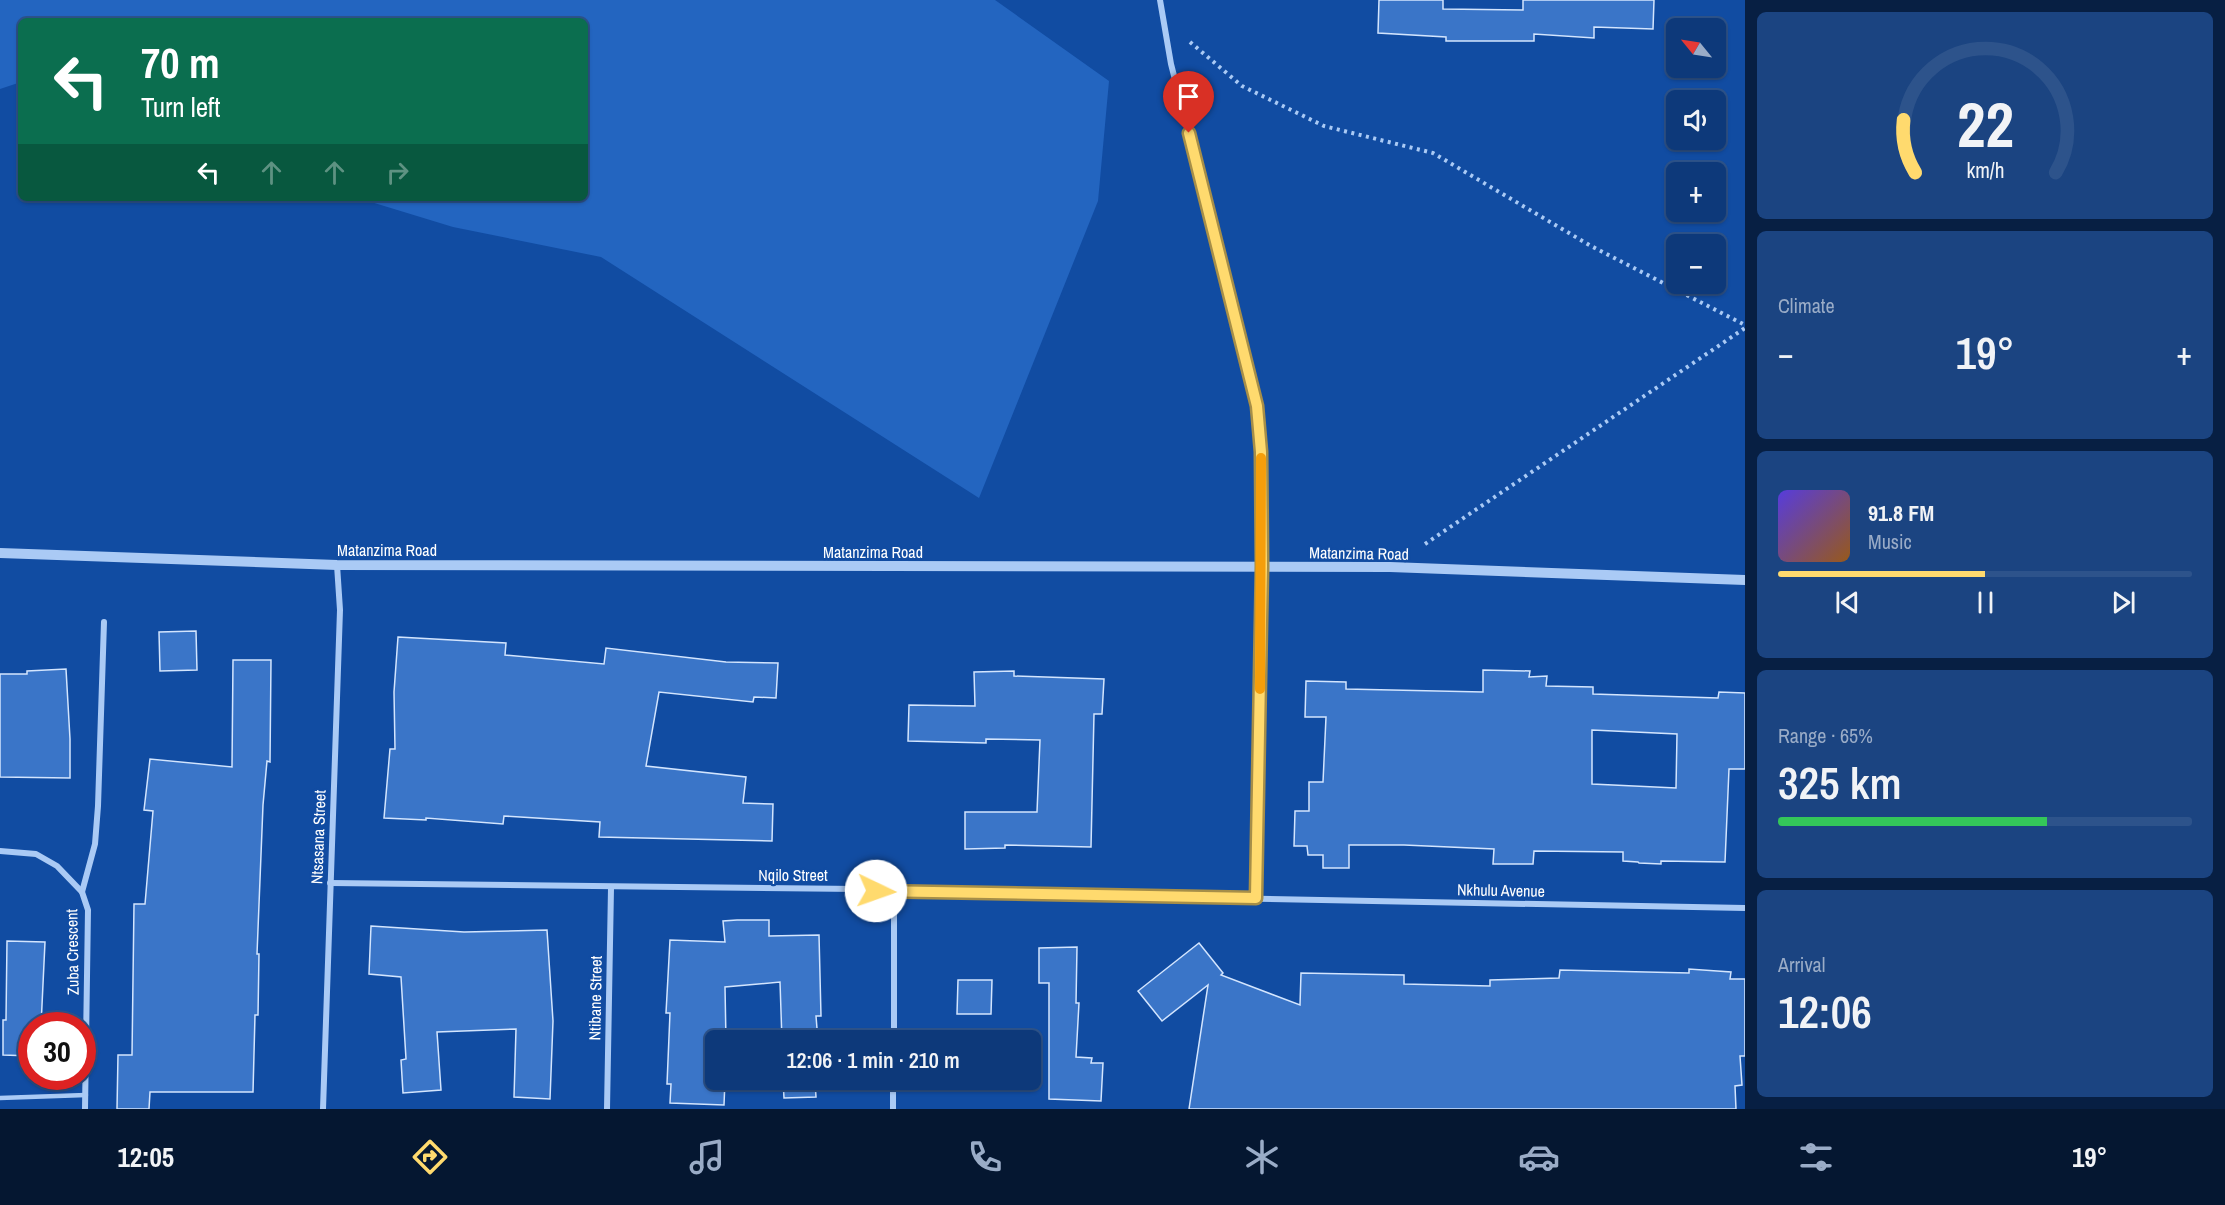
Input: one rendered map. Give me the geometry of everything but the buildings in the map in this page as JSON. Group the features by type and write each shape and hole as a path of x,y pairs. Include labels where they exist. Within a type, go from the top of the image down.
{"street":[{"path":"1160,0 1172,64 1257,406 1261,452 1262,566 1256,898"},
{"name":"Matanzima Road","path":"0,553 337,566 1390,567 1745,580"},
{"name":"Ntsasana Street","path":"323,1109 340,610 337,566"},
{"path":"82,892 95,844 104,622"},
{"name":"Zuba Crescent","path":"0,851 36,854 57,866 82,892 88,910 85,1109"},
{"name":"Nqilo Street","path":"330,883 611,888 858,889 894,892 1256,898"},
{"name":"Ntibane Street","path":"607,1109 611,888"},
{"path":"894,892 894,1030"},
{"name":"Nkhulu Avenue","path":"1256,898 1745,908"},
{"path":"893,1090 893,1109"}],"lane":[{"path":"0,1098 86,1095"}],"path":[{"path":"1164,21 1242,86 1324,126 1433,153 1591,246 1745,326 1390,567"}],"shaded area":[{"path":"0,0 995,0 1109,81 1098,201 979,498 601,257 453,227 368,201 588,201 588,18 18,18 18,83 0,89"}],"slow traffic":[{"path":"1260,689 1261,458"}],"route":[{"path":"876,891 1256,898 1262,566 1261,452 1257,406 1189,133"}]}
